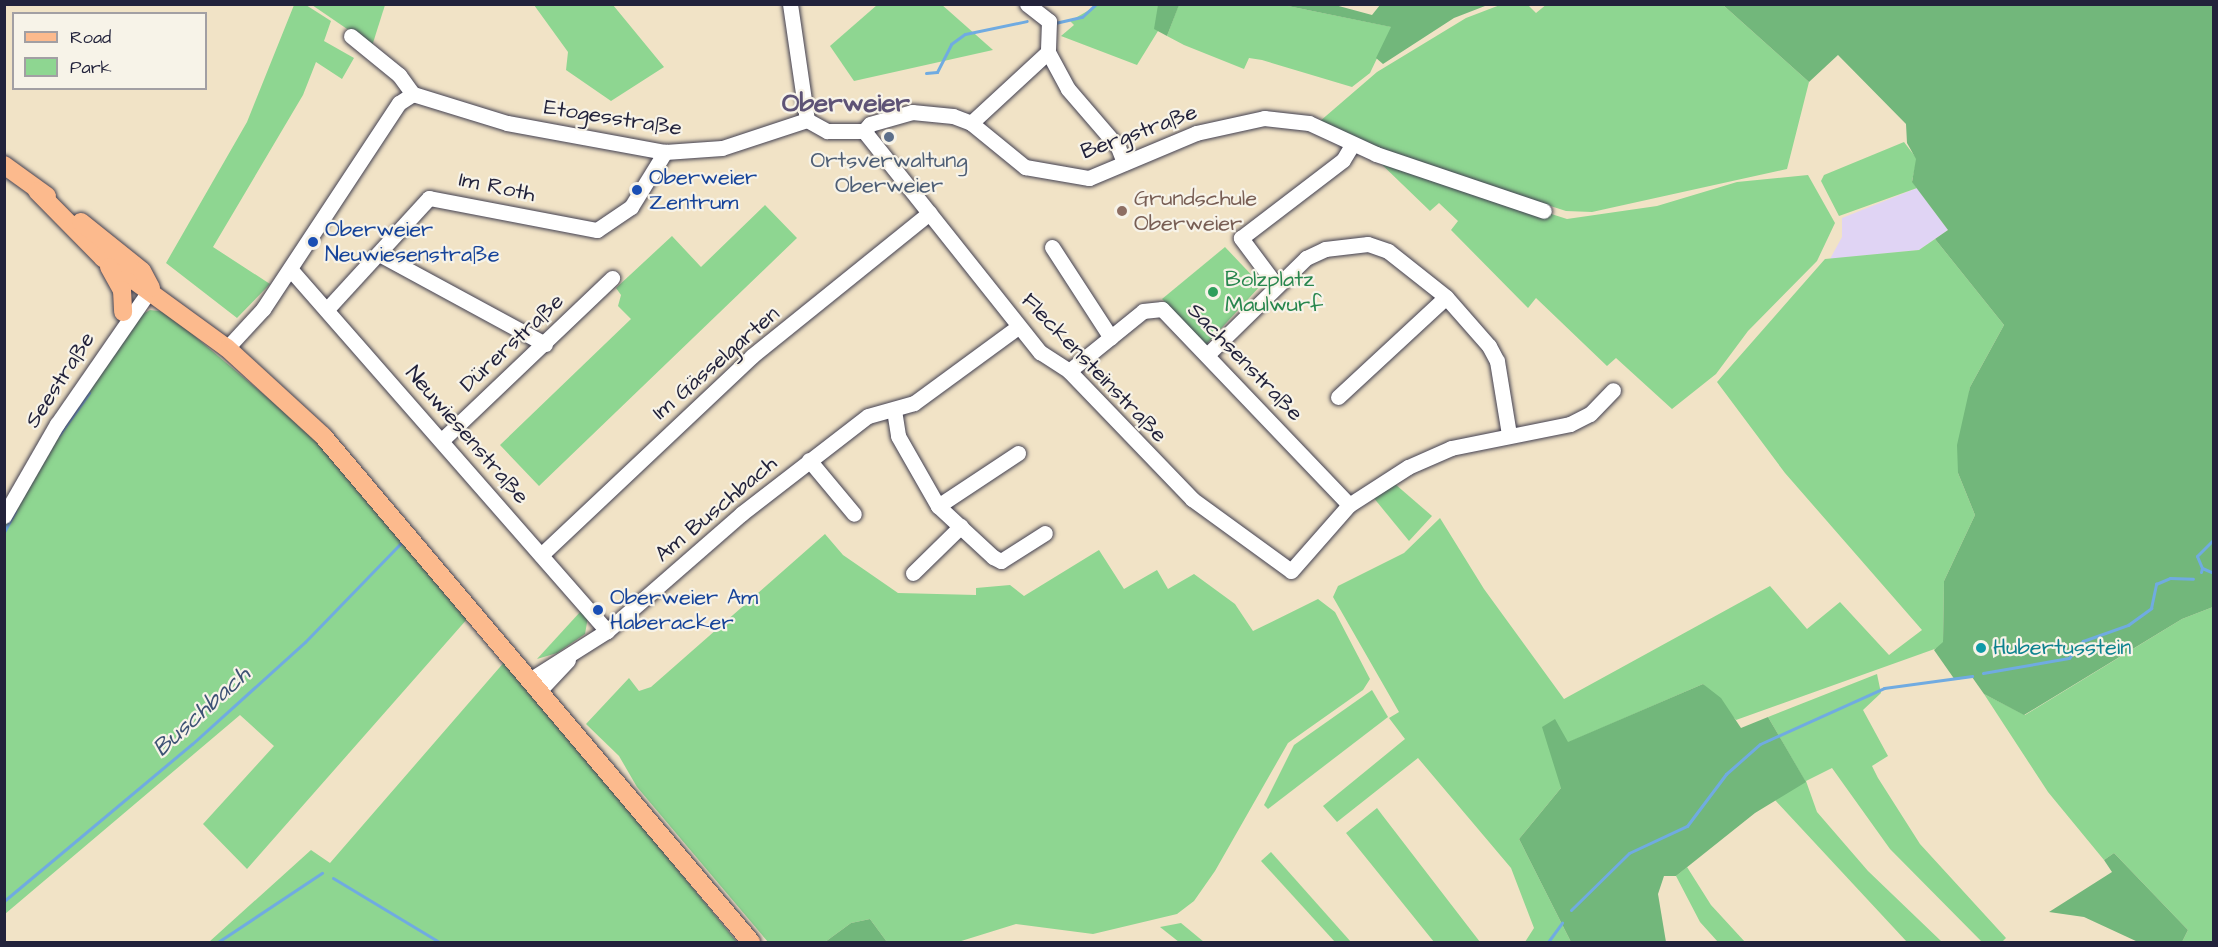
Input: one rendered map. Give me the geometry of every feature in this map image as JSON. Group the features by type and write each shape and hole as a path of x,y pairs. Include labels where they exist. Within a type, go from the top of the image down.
{"main road":[{"path":"4,165 142,271 151,288"},
{"path":"38,191 103,258 135,283 151,288 227,348 322,436 536,685 751,942"},
{"path":"103,258 122,290 123,312"}],"street":[{"path":"790,4 807,120 827,131 864,131"},
{"path":"1027,4 1049,21 1048,52 1068,88 1118,147 1124,163"},
{"path":"227,348 291,270 372,142 399,103 412,94 399,75 351,36"},
{"path":"971,123 1048,52"},
{"name":"Etogesstraße","path":"412,94 507,123 665,152 722,148 807,120"},
{"name":"Bergstraße","path":"864,131 870,124 912,112 930,111 971,123 1037,171 1089,178 1196,133 1264,118 1309,123 1353,145 1544,211"},
{"name":"Fleckensteinstraße","path":"864,131 925,201 929,213 1018,327 1060,369 1069,370 1192,499 1291,571 1349,505"},
{"path":"1276,285 1241,238 1343,160 1353,145"},
{"name":"Im Roth","path":"328,308 379,254 419,204 437,196 597,230 631,207 665,152"},
{"name":"Im Gässelgarten","path":"541,555 753,356 929,213"},
{"path":"1207,355 1276,285 1326,249 1368,244 1388,250 1446,297 1497,361 1509,434"},
{"path":"1052,247 1111,338"},
{"path":"379,254 544,344"},
{"name":"Neuwiesenstraße","path":"291,270 328,308 607,631"},
{"name":"Dürerstraße","path":"442,440 612,278"},
{"name":"Seestraße","path":"118,331 123,312 134,295 151,288"},
{"name":"Seestraße","path":"4,516 118,331 151,288"},
{"path":"1338,397 1446,297"},
{"name":"Sachsenstraße","path":"1069,370 1153,308 1162,309 1349,505"},
{"name":"Am Buschbach","path":"536,685 607,631 809,460 868,416 914,403 1018,327"},
{"path":"1349,505 1408,467 1509,434 1580,420 1613,390"},
{"path":"894,410 898,436 939,506 1001,561 1045,533"},
{"path":"939,506 1018,453"},
{"name":"Am Buschbach","path":"809,460 854,514"},
{"path":"913,573 961,526"}],"shaded area":[{"path":"1917,188 1948,230 1919,250 1830,259 1842,237 1842,218"}],"green space":[{"path":"941,4 993,50 854,81 830,46 877,5"},
{"path":"1179,4 1283,5 1392,27 1370,73 1352,87 1262,60 1249,58 1244,69 1184,45 1167,36"},
{"path":"1547,4 1723,5 1809,82 1787,169 1592,212 1566,211 1360,145 1319,122 1377,72 1466,18 1500,5 1528,5 1536,13"},
{"path":"294,5 306,5 331,21 324,41 354,58 342,79 316,62 303,95 213,247 270,284 237,318 166,263 247,122"},
{"path":"312,5 385,5 372,46"},
{"path":"534,5 613,5 664,67 611,101 566,70 568,52"},
{"path":"1098,5 1158,5 1158,31 1137,65 1061,36 1074,25 1070,21"},
{"path":"1158,5 1179,5 1167,36 1154,29"},
{"path":"1283,5 1335,5 1372,15 1380,5 1485,6 1454,18 1383,64 1376,58 1391,27"},
{"path":"1723,5 2213,5 2213,607 2182,619 2024,715 1984,694 1972,677 1955,680 1934,650 1943,642 1944,581 1975,515 1958,473 1957,445 1970,387 2004,325 1935,239 1948,230 1912,182 1916,159 1907,143 1906,124 1838,55 1809,82"},
{"path":"1904,142 1917,159 1912,181 1917,188 1839,216 1821,181 1824,175"},
{"path":"1374,157 1567,219 1657,206 1737,182 1808,175 1835,223 1817,261 1748,331 1716,374 1672,409 1616,358 1607,366 1536,298 1528,308 1451,230 1458,221 1439,203 1430,211"},
{"path":"765,205 797,238 539,486 500,445 631,319 618,306 621,295 616,288 672,236 701,267"},
{"path":"1935,239 2004,325 1970,387 1958,473 1975,515 1944,581 1943,646 1736,720 1703,684 1567,743 1561,788 1519,839 1571,942 1525,942 1534,928 1511,868 1418,758 1337,822 1323,806 1405,739 1389,718 1399,712 1333,597 1338,586 1404,553 1440,518 1484,589 1564,699 1770,586 1807,629 1840,602 1889,655 1922,630 1785,473 1717,382 1825,259 1919,250"},
{"name":"Bolzplatz Maulwurf","path":"1225,247 1261,285 1206,345 1162,299"},
{"path":"150,310 166,312 308,432 468,618 247,869 203,824 274,746 240,715 5,914 4,525 22,489 139,316"},
{"path":"1395,484 1432,516 1409,541 1373,497"},
{"path":"825,534 843,555 898,593 976,595 976,588 1010,585 1024,596 1099,550 1124,589 1157,570 1168,589 1194,574 1235,604 1253,631 1318,599 1335,612 1370,679 1363,690 1288,743 1215,871 1194,901 1177,914 1093,934 1016,924 958,942 887,942 870,919 851,923 825,942 768,942 637,787 619,756 586,724 629,678 639,691 651,687"},
{"path":"2213,607 2213,942 2182,942 2188,930 2114,853 2104,860 2048,792 1984,694 2025,715 2182,619"},
{"path":"581,611 588,617 585,634 557,653 537,659"},
{"path":"506,660 737,942 209,942 311,850 330,863"},
{"path":"1877,674 1881,693 1863,710 1888,756 1872,766 1920,844 2006,938 2002,942 1982,942 1890,849 1832,768 1806,781 1817,812 1868,871 1942,942 1907,942 1775,800 1805,781 1768,717"},
{"path":"1703,684 1721,698 1741,728 1768,717 1806,782 1755,813 1676,876 1664,876 1658,894 1666,942 1571,942 1519,839 1561,788 1542,727 1555,719 1568,742"},
{"path":"1372,690 1388,717 1268,809 1264,805 1294,745"},
{"path":"1377,808 1480,942 1434,942 1346,833"},
{"path":"1271,852 1351,942 1335,942 1261,861"},
{"path":"2114,853 2188,930 2182,942 2138,942 2084,917 2049,912 2112,872 2104,860"},
{"path":"1687,867 1711,905 1745,942 1718,942 1700,922 1676,876"},
{"path":"870,919 887,942 825,942 851,923"},
{"path":"1181,923 1204,942 1179,942 1160,927"}],"waterway":[{"path":"1055,23 1082,17 1096,4"},
{"path":"926,73 937,72 951,44 965,34 1027,21"},
{"path":"59,435 89,393"},
{"path":"4,532 15,511"},
{"path":"2202,568 2197,556 2214,539"},
{"name":"Buschbach","path":"4,901 192,744 305,642 404,540"},
{"path":"2201,572 2202,568 2214,573"},
{"path":"1983,673 2069,658 2083,641 2128,625 2151,608 2156,584 2170,578 2193,579"},
{"path":"1571,910 1629,853 1687,826 1726,774 1760,744 1884,688 1972,676"},
{"path":"218,942 322,873"},
{"path":"333,878 439,942"},
{"path":"1548,942 1562,923"}],"place":[{"name":"Ortsverwaltung Oberweier","path":"889,137"},
{"name":"Oberweier Zentrum","path":"637,190"},
{"name":"Grundschule Oberweier","path":"1122,211"},
{"name":"Oberweier Neuwiesenstraße","path":"313,242"},
{"name":"Bolzplatz Maulwurf","path":"1213,292"},
{"name":"Oberweier Am Haberacker","path":"598,610"},
{"name":"Hubertusstein","path":"1981,648"}],"district":[{"name":"Oberweier","path":"846,104"}]}
